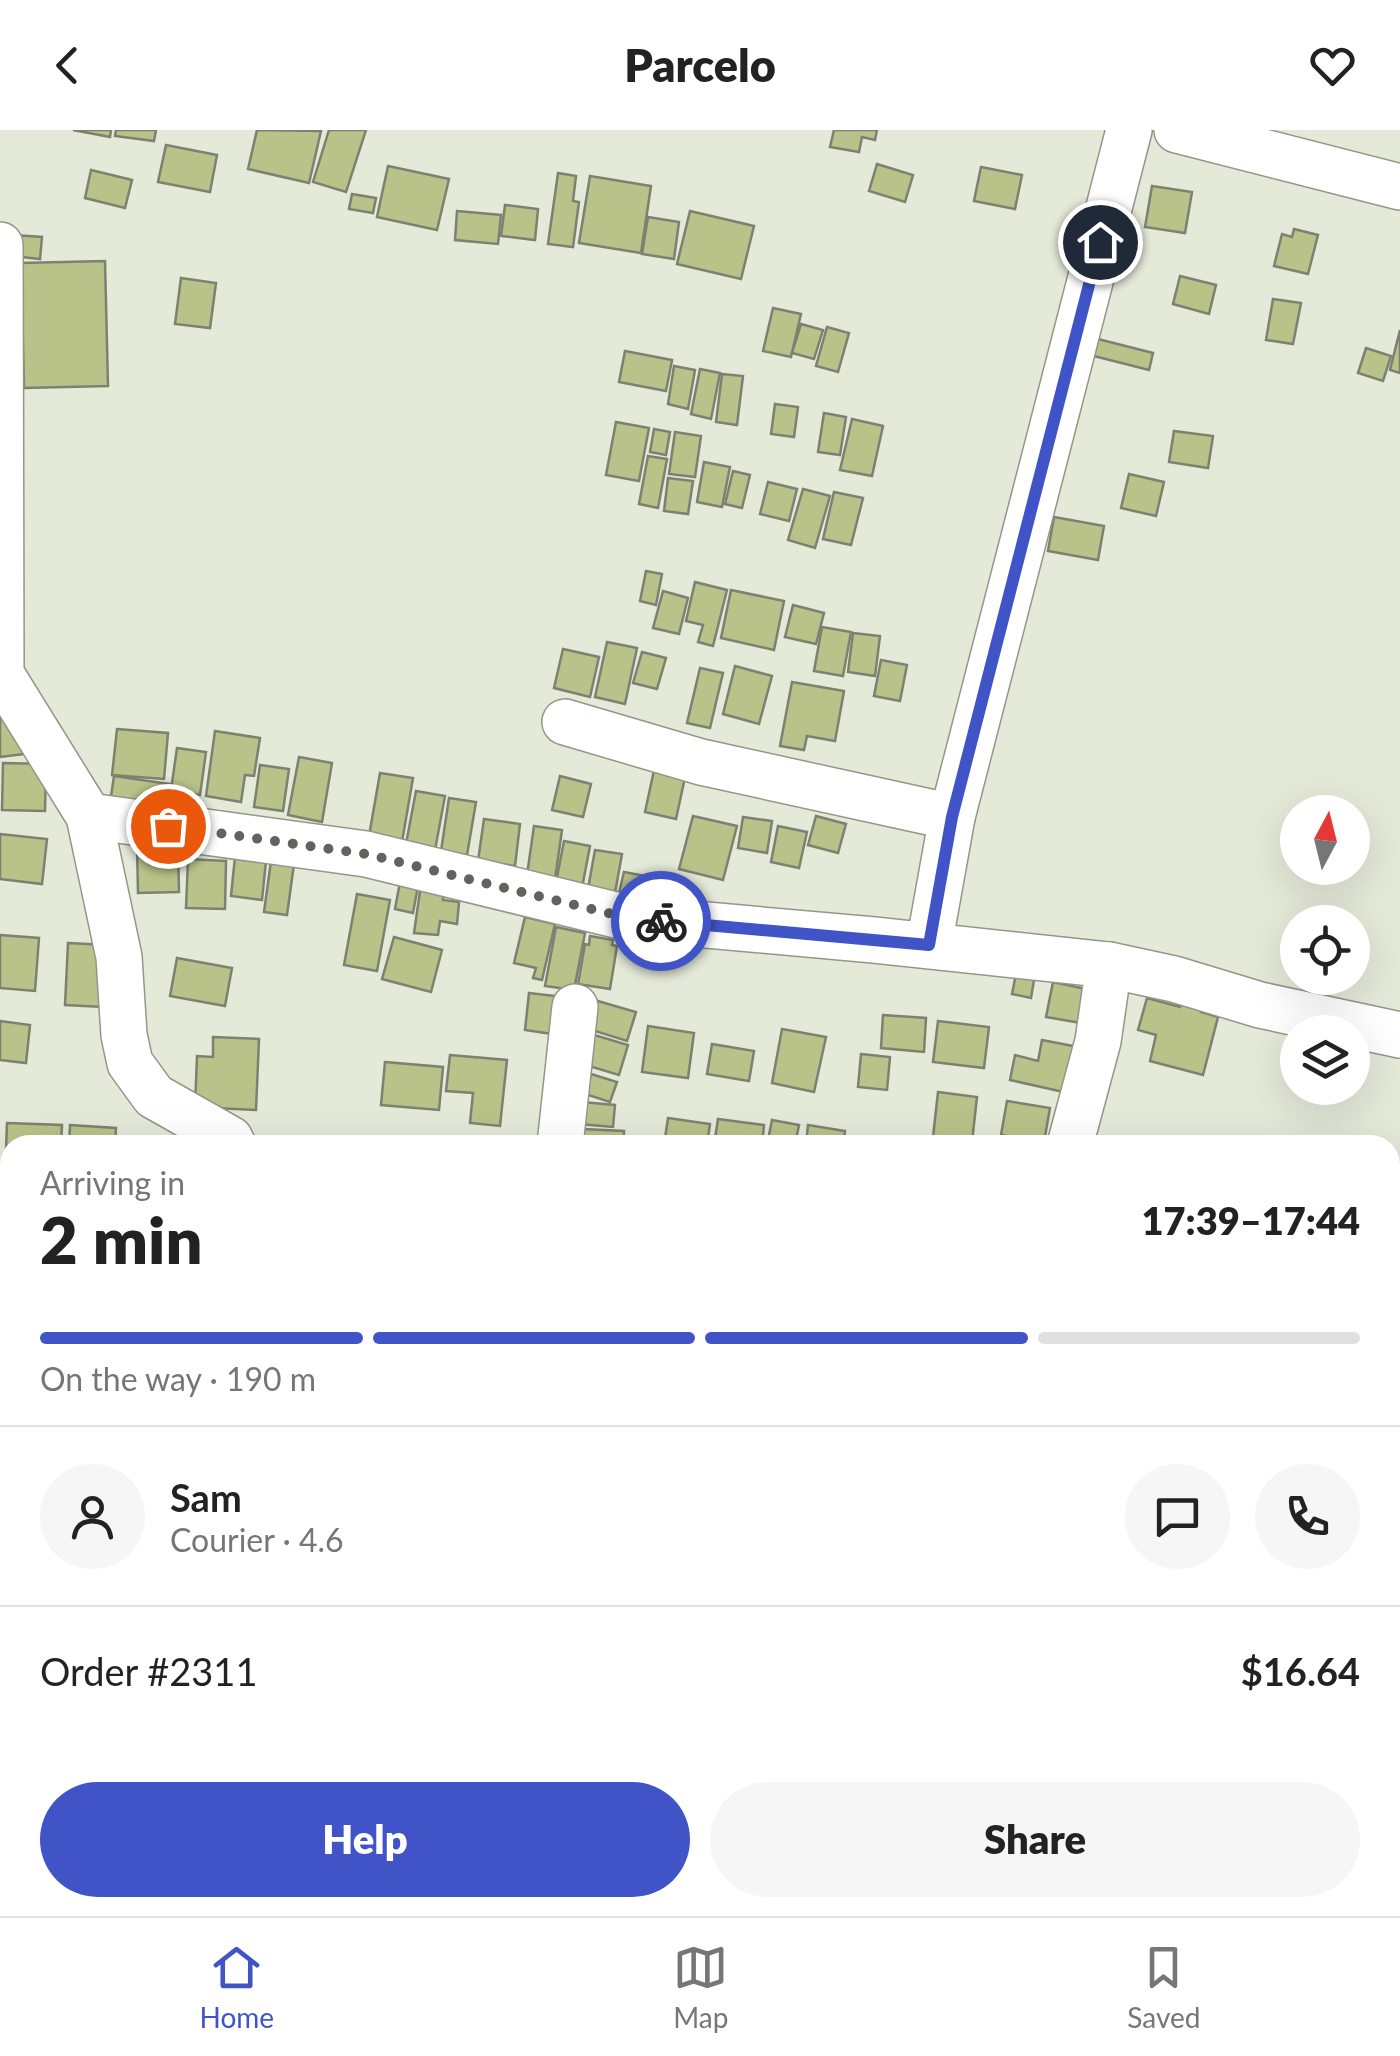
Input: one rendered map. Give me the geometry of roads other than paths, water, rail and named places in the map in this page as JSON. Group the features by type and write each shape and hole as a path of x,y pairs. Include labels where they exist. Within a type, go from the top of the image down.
{"street":[{"path":"929,945 952,817 1129,130"},
{"path":"1177,130 1400,187"},
{"path":"0,244 1,674 89,816 119,956 124,1036 130,1063 154,1096 225,1135"},
{"path":"565,722 700,762 952,817"},
{"path":"89,816 366,854 628,918 1108,965 1174,979 1260,1005 1400,1035"},
{"path":"1073,1135 1098,1041 1108,965"},
{"path":"561,1135 575,1007"}]}
